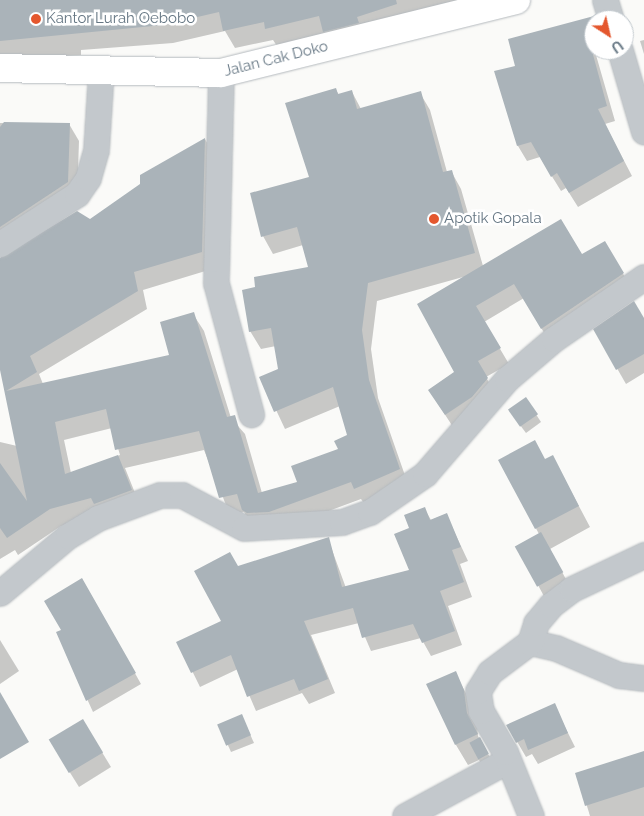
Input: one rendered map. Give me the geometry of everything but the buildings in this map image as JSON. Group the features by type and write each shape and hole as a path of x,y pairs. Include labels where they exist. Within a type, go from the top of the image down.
{"main road":[{"name":"Jalan Cak Doko","path":"0,68 221,73 516,0"}],"street":[{"path":"623,60 644,132"},
{"path":"0,244 77,194 88,178 96,150 101,71"},
{"path":"221,73 216,283 251,414"},
{"path":"0,593 91,522 128,504 160,496 182,495 244,528 342,522 370,512 425,474 507,379 547,344 644,278"},
{"path":"531,816 508,760 481,711 478,691 490,672 530,642 536,623 572,589 644,555"},
{"path":"530,642 619,675 644,678"},
{"path":"405,816 508,760"}],"place":[{"name":"Kantor Lurah Oebobo","path":"36,19"},
{"name":"Apotik Gopala","path":"434,219"}]}
